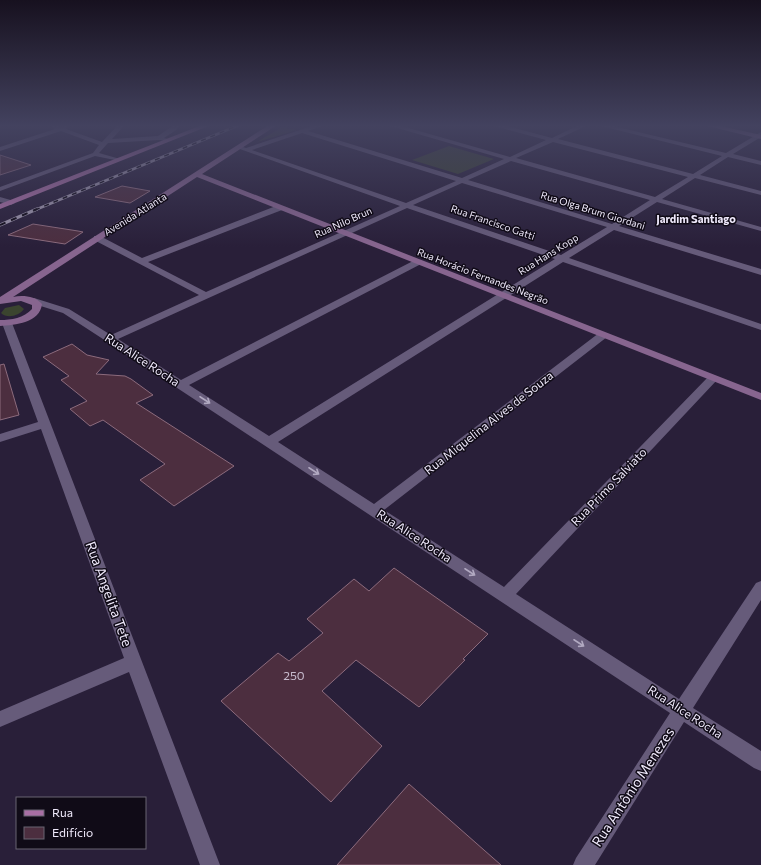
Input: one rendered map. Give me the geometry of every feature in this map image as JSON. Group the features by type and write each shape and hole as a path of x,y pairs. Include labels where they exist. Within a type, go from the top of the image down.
{"main road":[{"path":"0,207 105,165"}],"street":[{"path":"0,189 64,165"},
{"name":"Avenida Atlanta","path":"0,302 35,277 215,165"},
{"name":"Rua Francisco Gatti","path":"292,165 408,204 761,327"},
{"name":"Rua Olga Brum Giordani","path":"415,165 761,272"},
{"name":"Rua Nilo Brun","path":"110,339 496,165"},
{"path":"533,165 761,228"},
{"path":"652,165 761,193"},
{"name":"Rua Hans Kopp","path":"269,442 711,165"},
{"name":"Rua Horácio Fernandes Negrão","path":"198,175 761,397"},
{"path":"0,199 11,203"},
{"path":"142,261 279,208"},
{"path":"98,238 205,295"},
{"path":"180,385 418,262"},
{"path":"35,277 34,301 38,308 36,312"},
{"path":"0,302 22,298 34,301"},
{"name":"Rua Alice Rocha","path":"34,301 66,311 506,595 761,762"},
{"path":"2,323 24,319 36,312 66,311"},
{"name":"Rua Angelita Tete","path":"2,323 46,424 210,865"},
{"name":"Rua Miquelina Alves de Souza","path":"375,510 603,335"},
{"name":"Rua Primo Salviato","path":"506,595 713,378"},
{"path":"0,438 46,424"},
{"name":"Rua Antônio Menezes","path":"583,865 761,587"},
{"path":"0,720 134,662"}],"green space":[{"path":"430,165 479,165 458,174"},
{"path":"19,305 24,309 16,315 6,316 1,313 5,308"}],"building":[{"path":"0,165 30,165 0,175"},
{"path":"122,186 150,191 130,203 95,197"},
{"path":"33,224 83,232 65,244 8,235"},
{"path":"72,344 87,355 109,360 96,374 125,376 131,379 153,395 136,403 234,466 174,506 140,480 165,464 103,420 90,426 70,409 87,401 61,380 69,376 43,357"},
{"path":"4,364 19,415 0,420 0,365"},
{"path":"394,568 488,634 419,707 356,660 322,691 382,746 331,802 221,701 278,653 289,661 323,633 307,619 354,579 369,591"},
{"path":"409,784 501,865 337,865"}],"railway":[{"path":"35,210 142,165"},
{"path":"0,225 37,209"}],"district":[{"name":"Jardim Santiago","path":"696,219"}]}
